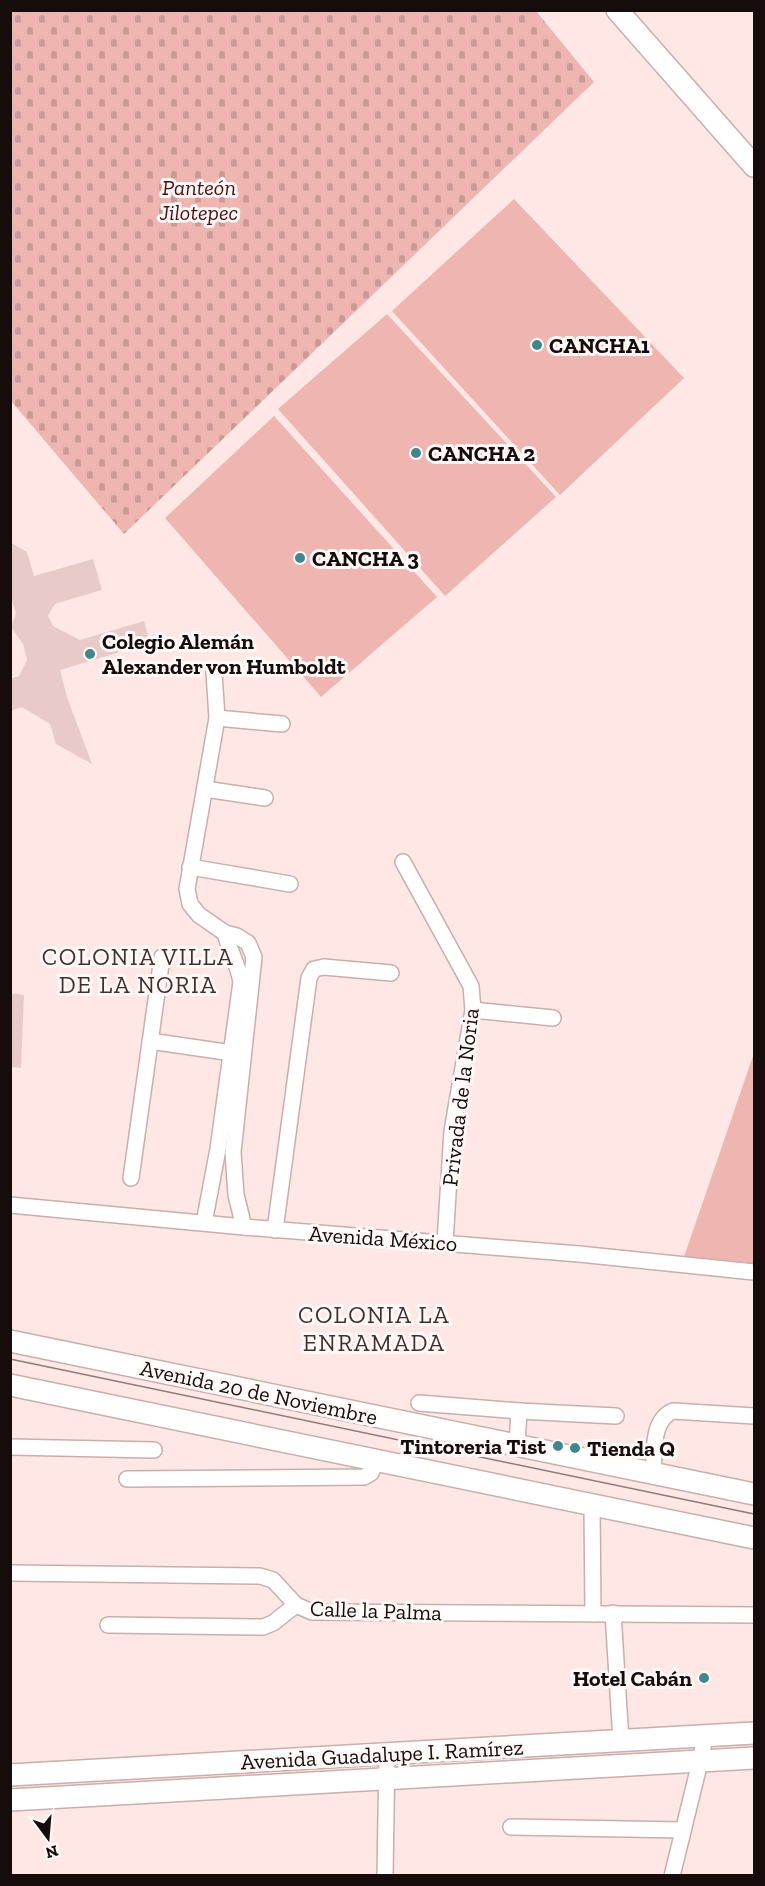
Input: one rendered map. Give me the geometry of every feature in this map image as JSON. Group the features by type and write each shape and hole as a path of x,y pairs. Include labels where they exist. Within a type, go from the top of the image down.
{"main road":[{"path":"617,10 754,166"},
{"name":"Avenida 20 de Noviembre","path":"10,1341 754,1494"},
{"name":"Avenida 20 de Noviembre","path":"10,1385 754,1538"},
{"name":"Avenida Guadalupe I. Ramírez","path":"10,1775 754,1733"},
{"name":"Avenida Guadalupe I. Ramírez","path":"10,1800 754,1758"}],"street":[{"path":"214,673 217,718 188,889 189,904 199,915 225,933 237,936 248,943 254,957 232,1053 233,1152 236,1195 244,1227"},
{"path":"217,718 282,724"},
{"path":"205,789 265,798"},
{"name":"Privada de la Noria","path":"403,862 471,986 473,1010 452,1131 446,1242"},
{"path":"190,867 290,884"},
{"path":"131,1178 162,957"},
{"path":"275,1230 309,978 314,969 324,967 391,973"},
{"path":"473,1010 553,1018"},
{"path":"204,1223 218,1149 233,1094 241,1021"},
{"path":"150,1041 232,1053"},
{"path":"218,1149 233,1152"},
{"name":"Avenida México","path":"10,1205 275,1230 446,1242 754,1272"},
{"path":"419,1403 616,1416"},
{"path":"517,1445 519,1411"},
{"path":"653,1473 658,1425 664,1414 673,1411 754,1416"},
{"path":"10,1447 154,1450"},
{"path":"127,1479 364,1477 371,1473 376,1461"},
{"path":"592,1506 593,1614"},
{"name":"Calle la Palma","path":"10,1573 260,1576 273,1580 296,1605 312,1611 754,1615"},
{"path":"108,1625 263,1627 273,1623 296,1605"},
{"path":"613,1613 621,1741"},
{"path":"672,1875 705,1737"},
{"path":"385,1875 387,1753"},
{"path":"511,1827 683,1830"}],"green space":[{"name":"Panteón Jilotepec","path":"10,11 536,11 594,82 124,534 11,401"},
{"name":"CANCHA1","path":"514,199 684,378 560,495 392,311"},
{"name":"CANCHA 2","path":"387,314 556,497 445,596 278,409"},
{"name":"CANCHA 3","path":"274,416 437,597 321,697 165,518"},
{"path":"754,1053 754,1272 684,1257"}],"building":[{"name":"Colegio Alemán Alexander von Humboldt","path":"10,542 27,552 34,576 93,559 102,590 55,604 48,616 53,626 80,640 144,621 150,643 60,670 67,697 92,764 56,744 50,724 22,707 10,711 10,679 19,676 27,660 23,644 11,627 16,613 10,595"},
{"path":"10,993 24,995 21,1068 10,1067"}],"tram line":[{"path":"10,1359 754,1514"}],"place":[{"name":"CANCHA1","path":"537,345"},
{"name":"CANCHA 2","path":"416,453"},
{"name":"CANCHA 3","path":"300,558"},
{"name":"Colegio Alemán Alexander von Humboldt","path":"90,654"},
{"name":"Tintoreria Tist","path":"558,1446"},
{"name":"Tienda Q","path":"575,1448"},
{"name":"Hotel Cabán","path":"704,1678"}],"district":[{"name":"COLONIA VILLA DE LA NORIA","path":"138,971"},
{"name":"COLONIA LA ENRAMADA","path":"374,1329"}]}
